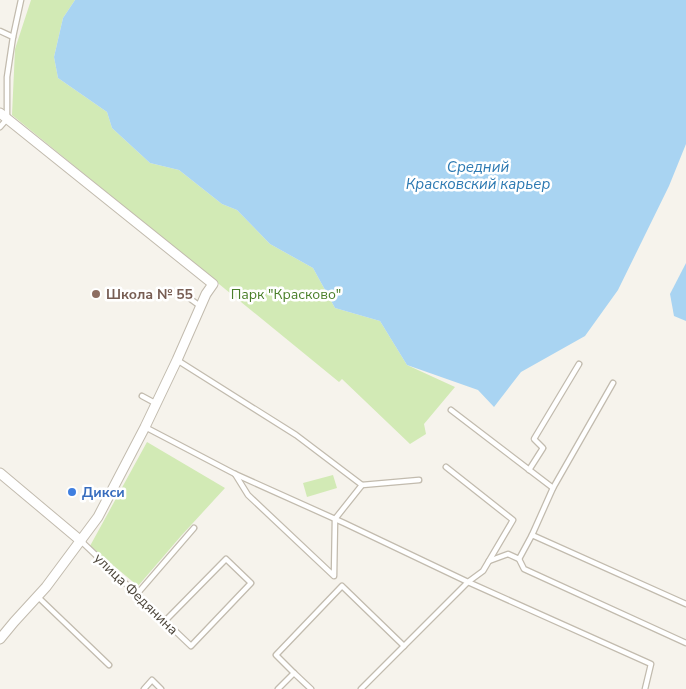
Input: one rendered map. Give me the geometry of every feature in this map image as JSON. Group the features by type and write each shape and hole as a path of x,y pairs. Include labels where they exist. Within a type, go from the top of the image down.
{"street":[{"path":"3,116 213,284 206,294 145,427 98,517 81,541"},
{"name":"улица Федянина","path":"0,473 81,541 46,587 0,639"}],"lane":[{"path":"0,127 13,37 21,0"},
{"path":"0,31 13,37"},
{"path":"189,298 201,306"},
{"path":"177,360 296,435 362,485 419,480"},
{"path":"529,470 543,448 534,439 579,364"},
{"path":"519,559 553,488 613,383"},
{"path":"142,396 156,404"},
{"path":"451,410 553,488"},
{"path":"145,427 235,474 651,664 645,689"},
{"path":"361,689 468,582 483,571 513,520 446,467"},
{"path":"235,474 248,494 334,576 335,519 362,485"},
{"path":"137,594 194,528"},
{"path":"532,535 686,604"},
{"name":"улица Федянина","path":"81,541 165,622 191,646 251,583 226,559 165,622"},
{"path":"488,562 508,554 519,559 524,569 686,643"},
{"path":"311,689 276,654 342,586 404,646"},
{"path":"37,597 109,666"},
{"path":"278,689 294,672"},
{"path":"144,689 152,680 161,689"}],"green space":[{"name":"Парк \"Красково\"","path":"31,0 75,0 63,18 54,57 58,78 107,112 112,128 150,163 179,170 222,204 237,210 270,244 313,268 335,308 380,321 407,365 455,387 424,424 426,434 410,444 342,379 339,382 12,115 15,49"},
{"path":"147,442 225,488 138,586 90,546"},
{"path":"333,475 337,488 307,497 303,483"}],"water":[{"name":"Средний Красковский карьер","path":"75,0 686,0 686,144 669,186 618,290 585,336 521,372 494,407 478,390 407,365 380,321 335,308 313,268 270,244 237,210 222,204 179,170 150,163 112,128 107,112 58,78 54,57 63,18"},
{"path":"686,263 686,321 674,316 670,294"}],"place":[{"name":"Школа № 55","path":"96,294"},
{"name":"Дикси","path":"72,492"}]}
